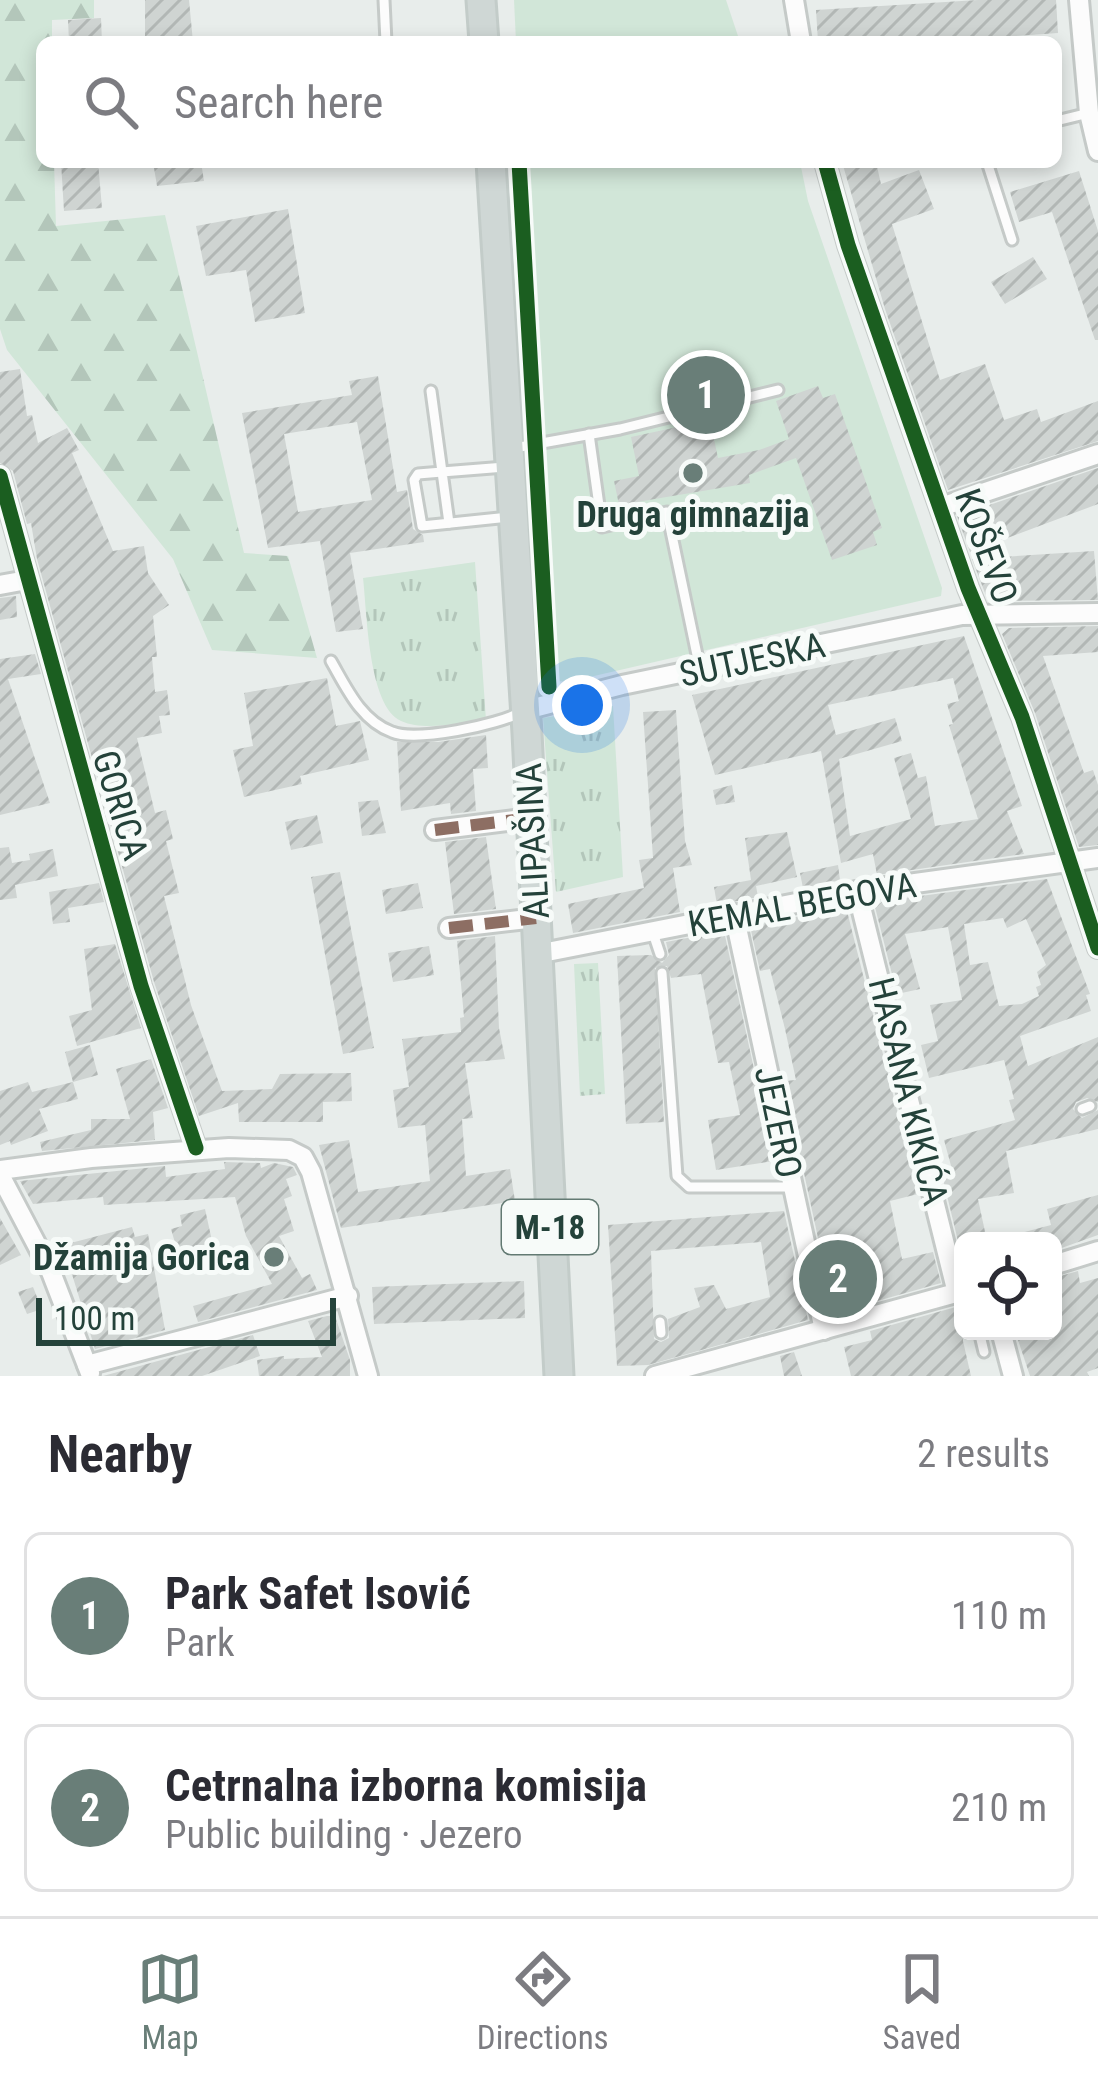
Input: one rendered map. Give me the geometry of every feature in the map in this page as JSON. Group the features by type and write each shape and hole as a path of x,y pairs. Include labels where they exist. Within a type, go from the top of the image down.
{"main road":[{"path":"481,0 484,36"},
{"name":"ALIPAŠINA","path":"491,168 526,710 559,1376"}],"street":[{"path":"794,0 800,36"},
{"path":"1079,0 1089,113 1098,151"},
{"name":"KOŠEVO","path":"827,168 848,244 979,613 1022,717 1098,948"},
{"path":"941,507 1098,454"},
{"name":"GORICA","path":"0,476 140,986 196,1148"},
{"path":"0,585 27,580"},
{"name":"SUTJESKA","path":"526,710 700,669 979,613 1098,614"},
{"path":"435,830 531,818"},
{"name":"KEMAL BEGOVA","path":"538,954 857,891 1098,858"},
{"name":"HASANA KIKIĆA","path":"857,891 954,1269"},
{"name":"JEZERO","path":"734,914 824,1330"},
{"path":"449,928 536,918"},
{"path":"347,1296 89,1370 51,1272 0,1173 196,1148 281,1148 303,1157 311,1172 347,1296 368,1376"},
{"path":"1062,1262 1098,1252"},
{"path":"670,1372 954,1294"},
{"path":"1003,1340 1013,1376"}],"lane":[{"path":"384,0 386,36"},
{"path":"1062,120 1089,113"},
{"path":"989,168 1012,240"},
{"path":"512,518 422,526 414,480 418,474 508,458 778,390"},
{"path":"431,392 449,523"},
{"path":"589,434 602,527 667,512 700,669"},
{"path":"331,661 353,699 394,734 500,724 526,710"},
{"path":"652,930 660,954"},
{"path":"662,973 677,1176 689,1187 792,1186"},
{"path":"981,1340 984,1352"}],"green space":[{"path":"0,0 94,0 94,18 52,20 52,36 36,36 36,168 54,168 56,226 165,215 244,553 288,556 317,658 212,650 173,559 7,350 0,329"},
{"path":"514,0 726,0 738,36 516,36"},
{"path":"524,168 801,168 808,201 941,596 558,681"},
{"path":"475,562 486,720 432,726 401,721 390,712 376,678 363,578"},
{"path":"613,706 623,877 556,892 543,718"},
{"path":"598,963 605,1094 580,1096 574,964"}],"building":[{"path":"145,0 189,0 192,36 145,36"},
{"path":"1056,0 1058,33 818,36 816,10"},
{"path":"101,18 102,36 69,36 68,20"},
{"path":"61,168 99,168 102,208 64,211"},
{"path":"154,168 202,168 204,181 157,186"},
{"path":"844,168 877,168 881,184 919,170 934,209 892,224 940,380 985,364 1004,420 1037,409 1041,422 1098,401 1098,441 948,490 885,309"},
{"path":"1079,171 1098,231 1098,340 1052,212 1019,222 1010,192"},
{"path":"288,209 305,313 255,322 246,270 206,276 196,226"},
{"path":"1033,257 1047,279 1005,304 991,282"},
{"path":"20,369 27,416 32,415 38,443 67,428 79,450 72,453 113,551 144,546 148,573 169,605 153,616 157,657 152,657 155,692 167,690 170,715 159,716 162,733 137,738 155,813 166,810 173,839 166,841 179,893 164,896 191,1005 222,1091 272,1089 280,1074 351,1073 352,1101 323,1102 323,1122 239,1122 238,1103 199,1116 154,982 31,523 27,524 13,471 0,463 0,372"},
{"path":"378,376 397,492 407,490 413,529 423,535 424,542 350,553 363,629 336,632 320,541 268,548 242,413 352,395 349,381","holes":["357,422 372,500 298,512 284,434"]},
{"name":"Druga gimnazija","path":"818,386 823,398 835,394 882,528 873,532 877,545 832,560 796,458 749,475 750,483 619,505 614,481 639,476 631,437 710,420 718,458 759,450 789,439 776,401"},
{"path":"1098,468 1098,504 970,552 957,516"},
{"path":"1094,551 1098,600 988,601 972,559"},
{"path":"16,596 17,617 0,620 0,598"},
{"path":"1098,626 1098,652 1043,656 1084,773 1093,770 1098,785 1098,845 1079,847 1035,713 1002,634 1009,628"},
{"path":"964,636 1022,806 1007,811 1024,854 877,875 873,854 841,863 821,751 715,775 692,695","holes":["953,678 959,701 947,704 953,724 949,725 978,819 935,826 926,776 918,778 911,753 894,758 911,819 850,836 839,759 902,741 895,718 836,735 828,705"]},
{"path":"35,654 41,674 8,679 50,803 0,815 0,659"},
{"path":"327,678 336,726 360,721 369,760 300,776 302,784 244,797 233,750 253,746 244,693"},
{"path":"676,710 685,841 692,865 673,868 680,912 573,933 568,904 644,888 639,860 653,858 643,712"},
{"path":"486,735 488,768 473,769 476,811 451,814 450,803 401,811 397,742"},
{"path":"732,785 735,802 716,805 713,790"},
{"path":"378,800 386,833 362,836 358,802"},
{"path":"317,815 323,843 291,850 285,822"},
{"path":"787,832 797,877 756,886 758,897 717,905 714,887 751,880 745,838"},
{"path":"486,837 496,909 454,914 445,842"},
{"path":"9,847 12,863 53,849 58,876 15,885 17,898 0,900 0,848"},
{"path":"838,865 840,880 803,888 800,873"},
{"path":"340,872 374,1048 343,1054 311,877"},
{"path":"1047,879 1090,994 1086,995 1091,1011 1020,1036 1028,1066 1098,1037 1098,1102 1087,1098 1076,1102 1073,1109 1082,1118 1098,1110 1098,1129 1006,1151 1014,1193 978,1199 985,1232 956,1232 942,1175 953,1173 944,1140 1015,1120 1004,1060 929,1078 921,1045 938,1041 930,1005 962,1000 948,927 905,934 920,989 897,994 875,907 883,901","holes":["1003,918 1007,928 1026,919 1046,965 1037,972 1039,996 1022,1004 999,1006 988,962 970,965 964,924"]},
{"path":"99,883 104,902 68,908 70,922 53,924 49,892"},
{"path":"418,883 423,908 386,914 382,890"},
{"path":"846,907 918,1194 890,1201 902,1259 933,1252 941,1283 863,1305 861,1300 833,1307 784,1081 796,1080 785,1029 770,969 760,971 750,926"},
{"path":"724,931 774,1161 716,1170 708,1120 740,1115 729,1062 718,1063 701,974 671,978 667,966 655,968 664,1122 626,1124 617,956 651,955 662,963 669,955 666,942"},
{"path":"495,936 505,1059 465,1063 473,1118 462,1119 466,1176 510,1169 515,1201 341,1228 319,1145 349,1140 358,1192 430,1181 425,1125 398,1128 393,1090 409,1087 402,1039 461,1032 460,1018 464,1017 457,941"},
{"path":"115,944 141,1028 77,1046 69,1016 92,1010 84,949"},
{"path":"429,946 434,975 393,982 388,953"},
{"path":"90,1045 98,1075 73,1082 65,1052"},
{"path":"151,1059 168,1108 153,1112 155,1140 42,1151 40,1142 91,1130 91,1119 130,1119 116,1069"},
{"path":"28,1082 32,1092 73,1082 78,1099 39,1109 48,1131 0,1145 0,1091"},
{"path":"224,1162 293,1167 297,1175 286,1179 292,1196 284,1199 294,1231 279,1236 302,1278 310,1274 317,1290 198,1322 193,1306 272,1284 246,1236 235,1197 104,1205 103,1197 33,1204 20,1181 165,1166 166,1177 225,1169"},
{"path":"1098,1195 1098,1235 1062,1248 1062,1232 1024,1232 1051,1225 1047,1209"},
{"path":"205,1209 216,1259 182,1267 171,1229 182,1226 180,1215"},
{"path":"784,1211 808,1320 648,1365 617,1366 608,1225","holes":["761,1242 770,1297 726,1309 714,1285 694,1288 700,1307 668,1319 669,1338 661,1342 654,1339 651,1251"]},
{"path":"0,1218 21,1255 0,1265"},
{"path":"132,1227 135,1237 148,1234 165,1330 95,1349 63,1245"},
{"path":"1078,1271 1080,1283 1098,1278 1098,1368 1087,1372 1089,1376 1030,1376 1018,1340 1062,1340 1062,1275"},
{"path":"524,1281 525,1318 374,1324 372,1287"},
{"path":"33,1287 42,1309 27,1314 18,1292"},
{"path":"954,1308 954,1340 963,1340 971,1376 851,1376 844,1347 872,1340 870,1331"},
{"path":"335,1316 350,1360 350,1376 259,1376 257,1360 322,1357 308,1321"},
{"path":"253,1335 260,1356 202,1376 103,1376"},
{"path":"794,1352 802,1376 784,1376 780,1356"}],"marked path":[{"path":"435,830 531,818"},
{"path":"449,928 536,918"}],"cycle path":[{"path":"519,168 549,687"},
{"path":"827,168 848,245 968,588 1022,717 1098,948"},
{"path":"0,476 141,986 196,1148"}],"place":[{"name":"Park Safet Isović","path":"706,395"},
{"name":"Druga gimnazija","path":"693,473"},
{"name":"Džamija Gorica","path":"274,1257"},
{"name":"Cetrnalna izborna komisija","path":"838,1279"}]}
